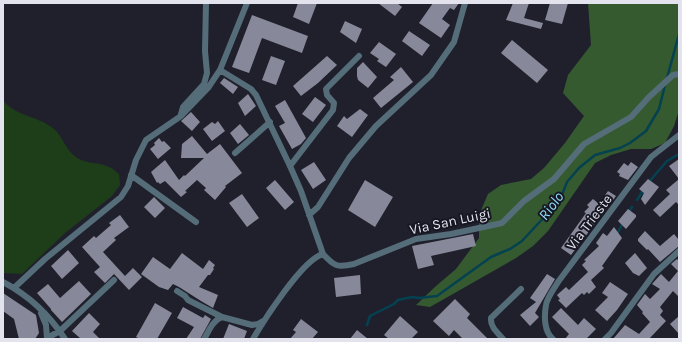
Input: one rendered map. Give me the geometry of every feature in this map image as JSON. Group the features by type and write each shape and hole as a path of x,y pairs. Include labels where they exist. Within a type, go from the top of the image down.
{"street":[{"path":"181,116 183,107 204,84 207,73 205,51 206,3"},
{"path":"14,288 45,259 120,197 128,186 136,160 146,140 181,116 208,88 220,70 247,3"},
{"path":"309,215 318,207 349,158 376,126 431,75 454,42 465,3"},
{"path":"290,166 333,110 334,103 327,95 326,89 359,56"},
{"path":"220,70 251,89 256,95 270,122 301,191 323,254 318,255 306,264 264,320 254,338"},
{"name":"Via San Luigi","path":"323,254 334,264 344,266 354,264 416,239 451,234 502,223 524,201 554,178 584,144 631,117 649,97 672,76 679,74"},
{"path":"235,153 270,122"},
{"name":"Via Trieste","path":"550,338 545,326 546,305 558,282 651,157 679,135"},
{"path":"131,176 196,222"},
{"path":"605,339 654,274 679,251"},
{"path":"39,308 46,325 47,338 60,331 114,280"},
{"path":"3,282 14,288 39,308 60,331 65,339"},
{"path":"503,339 494,329 491,318 521,289"},
{"path":"177,291 186,296 188,300 222,317 252,325 258,324 264,320"},
{"path":"204,339 214,322 222,317"},
{"path":"252,325 254,328 254,338"}],"green space":[{"path":"588,3 679,3 679,110 674,126 665,143 651,149 631,149 611,155 595,163 548,231 533,246 516,258 430,307 416,305 456,269 479,238 479,215 488,194 501,185 531,179 544,168 565,143 584,116 563,93 568,75 591,45"},
{"path":"3,100 20,113 41,121 54,129 70,152 77,158 105,165 112,168 119,174 120,185 112,196 65,233 22,274 3,273"}],"building":[{"path":"298,3 317,3 309,24 293,17"},
{"path":"378,3 397,3 402,7 395,16"},
{"path":"433,3 459,3 454,10 450,8 442,19 450,25 441,38 419,23"},
{"path":"513,3 529,3 524,18 543,23 541,29 506,20"},
{"path":"550,3 568,3 562,24 545,20"},
{"path":"252,15 308,36 302,53 262,38 249,73 232,67"},
{"path":"345,21 362,29 356,43 340,32"},
{"path":"409,31 430,45 422,56 402,41"},
{"path":"512,40 548,70 537,83 501,53"},
{"path":"379,42 396,54 386,67 377,61 379,59 370,53"},
{"path":"271,56 285,61 276,85 262,80"},
{"path":"327,56 337,65 318,83 301,96 293,86"},
{"path":"363,62 377,77 368,88 358,80 357,76 357,68"},
{"path":"401,67 413,82 381,108 373,98 394,80 390,77"},
{"path":"224,78 238,87 233,94 220,83"},
{"path":"248,94 256,106 245,116 238,103"},
{"path":"315,97 326,105 313,122 302,114"},
{"path":"285,100 306,138 301,144 292,149 279,126 285,123 275,106"},
{"path":"360,109 368,115 352,137 337,126 344,116 347,119"},
{"path":"191,112 200,122 192,131 181,121"},
{"path":"218,121 225,131 212,141 203,129 212,122 215,124"},
{"path":"240,124 249,135 238,144 230,133"},
{"path":"192,136 207,154 220,144 242,173 225,186 226,187 215,200 204,190 206,188 197,180 181,197 165,181 160,184 158,182 157,183 151,172 165,160 179,180 184,175 185,176 204,158 181,158 182,144"},
{"path":"159,138 171,148 158,159 150,149 155,145 154,143"},
{"path":"679,159 679,179 669,166"},
{"path":"314,162 326,180 313,189 301,170"},
{"path":"631,162 638,167 628,180 619,176 620,174 617,172 624,163 628,166"},
{"path":"648,179 659,187 645,205 641,199 644,193 639,189"},
{"path":"679,179 679,205 676,202 660,217 653,210 670,194 666,190"},
{"path":"275,180 294,202 285,210 266,188"},
{"path":"365,180 393,197 375,227 348,210"},
{"path":"608,191 616,196 571,255 561,248 586,213 584,212 589,207 587,205 593,199 599,204"},
{"path":"242,194 259,218 247,227 229,203"},
{"path":"154,197 165,208 155,218 144,207"},
{"path":"628,209 636,215 636,217 626,229 618,221"},
{"path":"120,215 129,227 114,238 116,240 103,252 125,276 133,268 142,277 129,290 114,274 105,283 94,272 100,267 82,247 94,236 96,238 111,225 109,223"},
{"path":"614,227 622,238 602,266 604,268 591,280 596,287 589,294 587,292 584,295 582,293 566,308 558,300 560,299 557,295 566,287 569,290 588,272 582,265 586,261 584,260 599,246 596,243 603,233 607,236"},
{"path":"645,231 660,246 674,234 679,240 679,246 660,262 638,241"},
{"path":"473,234 476,246 431,256 434,265 418,269 412,246"},
{"path":"68,250 79,263 62,279 51,266"},
{"path":"182,253 203,269 209,260 215,265 210,275 208,275 199,287 218,295 213,308 173,284 168,290 159,287 141,274 153,257 170,269"},
{"path":"635,253 647,268 639,276 633,273 625,263"},
{"path":"677,259 679,261 679,297 673,291 660,307 663,311 660,315 666,321 649,339 613,339 625,325 639,334 650,322 637,305 645,294 650,299 660,289 652,284 661,274 669,282 678,271 671,264"},
{"path":"547,274 555,279 535,313 539,317 530,326 520,315 536,302 530,298"},
{"path":"360,275 361,294 336,297 334,278"},
{"path":"79,281 91,294 62,322 37,293 48,284 60,298"},
{"path":"610,282 628,294 607,321 595,310 608,297 602,293"},
{"path":"3,293 36,315 39,333 35,339 19,339 14,319 3,311"},
{"path":"455,299 470,314 467,318 488,339 463,339 454,330 449,336 433,321"},
{"path":"155,303 172,313 157,339 140,339 136,337"},
{"path":"183,307 203,318 205,315 211,319 200,339 186,339 194,327 177,318"},
{"path":"561,308 578,325 584,318 596,329 586,339 565,339 569,334 552,317"},
{"path":"89,313 100,324 93,332 100,339 81,339 72,331"},
{"path":"400,316 418,332 411,339 389,339 384,335"},
{"path":"679,316 679,334 670,324"},
{"path":"301,319 318,332 312,339 290,339 296,332 293,330"},
{"path":"229,324 247,331 244,339 223,339"},
{"path":"357,330 368,339 350,339"}],"waterway":[{"name":"Riolo","path":"667,78 679,34"},
{"name":"Riolo","path":"367,325 370,316 394,304 398,300 412,297 419,298 437,296 491,257 510,249 522,241 560,200 567,182 579,168 595,155 620,148 630,143 646,131 659,109 665,85"},
{"path":"648,183 667,161 679,154"},
{"path":"637,200 644,189"},
{"path":"628,213 632,207"},
{"path":"617,234 623,223"}]}
